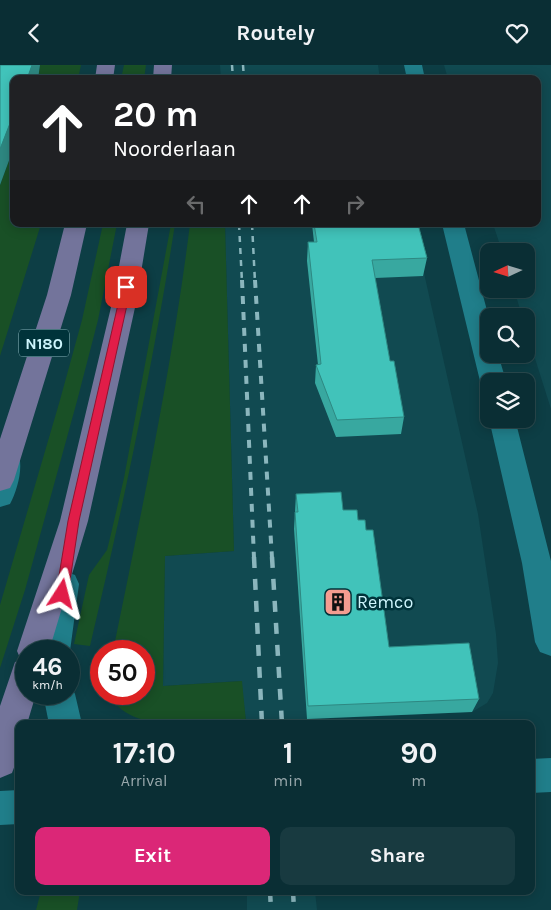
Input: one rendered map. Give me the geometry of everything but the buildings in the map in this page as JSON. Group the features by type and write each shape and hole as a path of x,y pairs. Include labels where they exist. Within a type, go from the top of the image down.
{"main road":[{"name":"N180","path":"4,471 59,295 75,227"},
{"path":"36,640 74,521 124,303 137,227"},
{"path":"0,761 17,705"}],"street":[{"path":"454,227 491,373"},
{"path":"504,428 537,563 551,642"},
{"path":"0,496 4,471"},
{"path":"56,640 74,521"},
{"path":"62,705 65,720"},
{"path":"535,776 551,775"},
{"path":"0,808 15,807"}],"shaded area":[{"path":"220,65 378,65 379,75 221,75"},
{"path":"444,65 551,65 551,409 535,358 535,308 520,308 517,298 535,298 535,243 499,243 494,227 541,227 541,75 447,75"},
{"path":"225,227 414,227 478,514 496,634 498,663 493,693 487,703 472,712 291,720 246,720 241,681 163,686 165,556 234,551"},
{"path":"247,895 315,895 317,910 247,910"}],"green space":[{"path":"40,65 81,65 79,75 39,75"},
{"path":"124,65 146,65 145,75 122,75"},
{"path":"10,158 10,227 40,227 0,356 0,185"},
{"path":"102,227 116,227 98,320 77,401 25,590 0,668 0,605 82,320"},
{"path":"170,227 174,227 157,330 126,488 90,646 80,645 80,640 75,640 89,575 107,550 124,478"},
{"path":"190,227 225,227 234,551 165,556 163,686 242,681 246,720 145,720 133,716 118,705 155,705 155,640 115,640 174,331"},
{"path":"40,895 79,895 77,910 36,910"}],"railway":[{"path":"232,65 233,75"},
{"path":"243,65 244,75"},
{"path":"239,227 242,282"},
{"path":"252,227 255,282"},
{"path":"242,280 254,558"},
{"path":"255,280 272,558"},
{"path":"254,557 262,720"},
{"path":"272,557 282,720"},
{"path":"270,895 271,910"},
{"path":"293,895 294,910"}],"place":[{"name":"Remco","path":"338,602"}],"route":[{"path":"62,594 74,521 124,303 126,287"}]}
